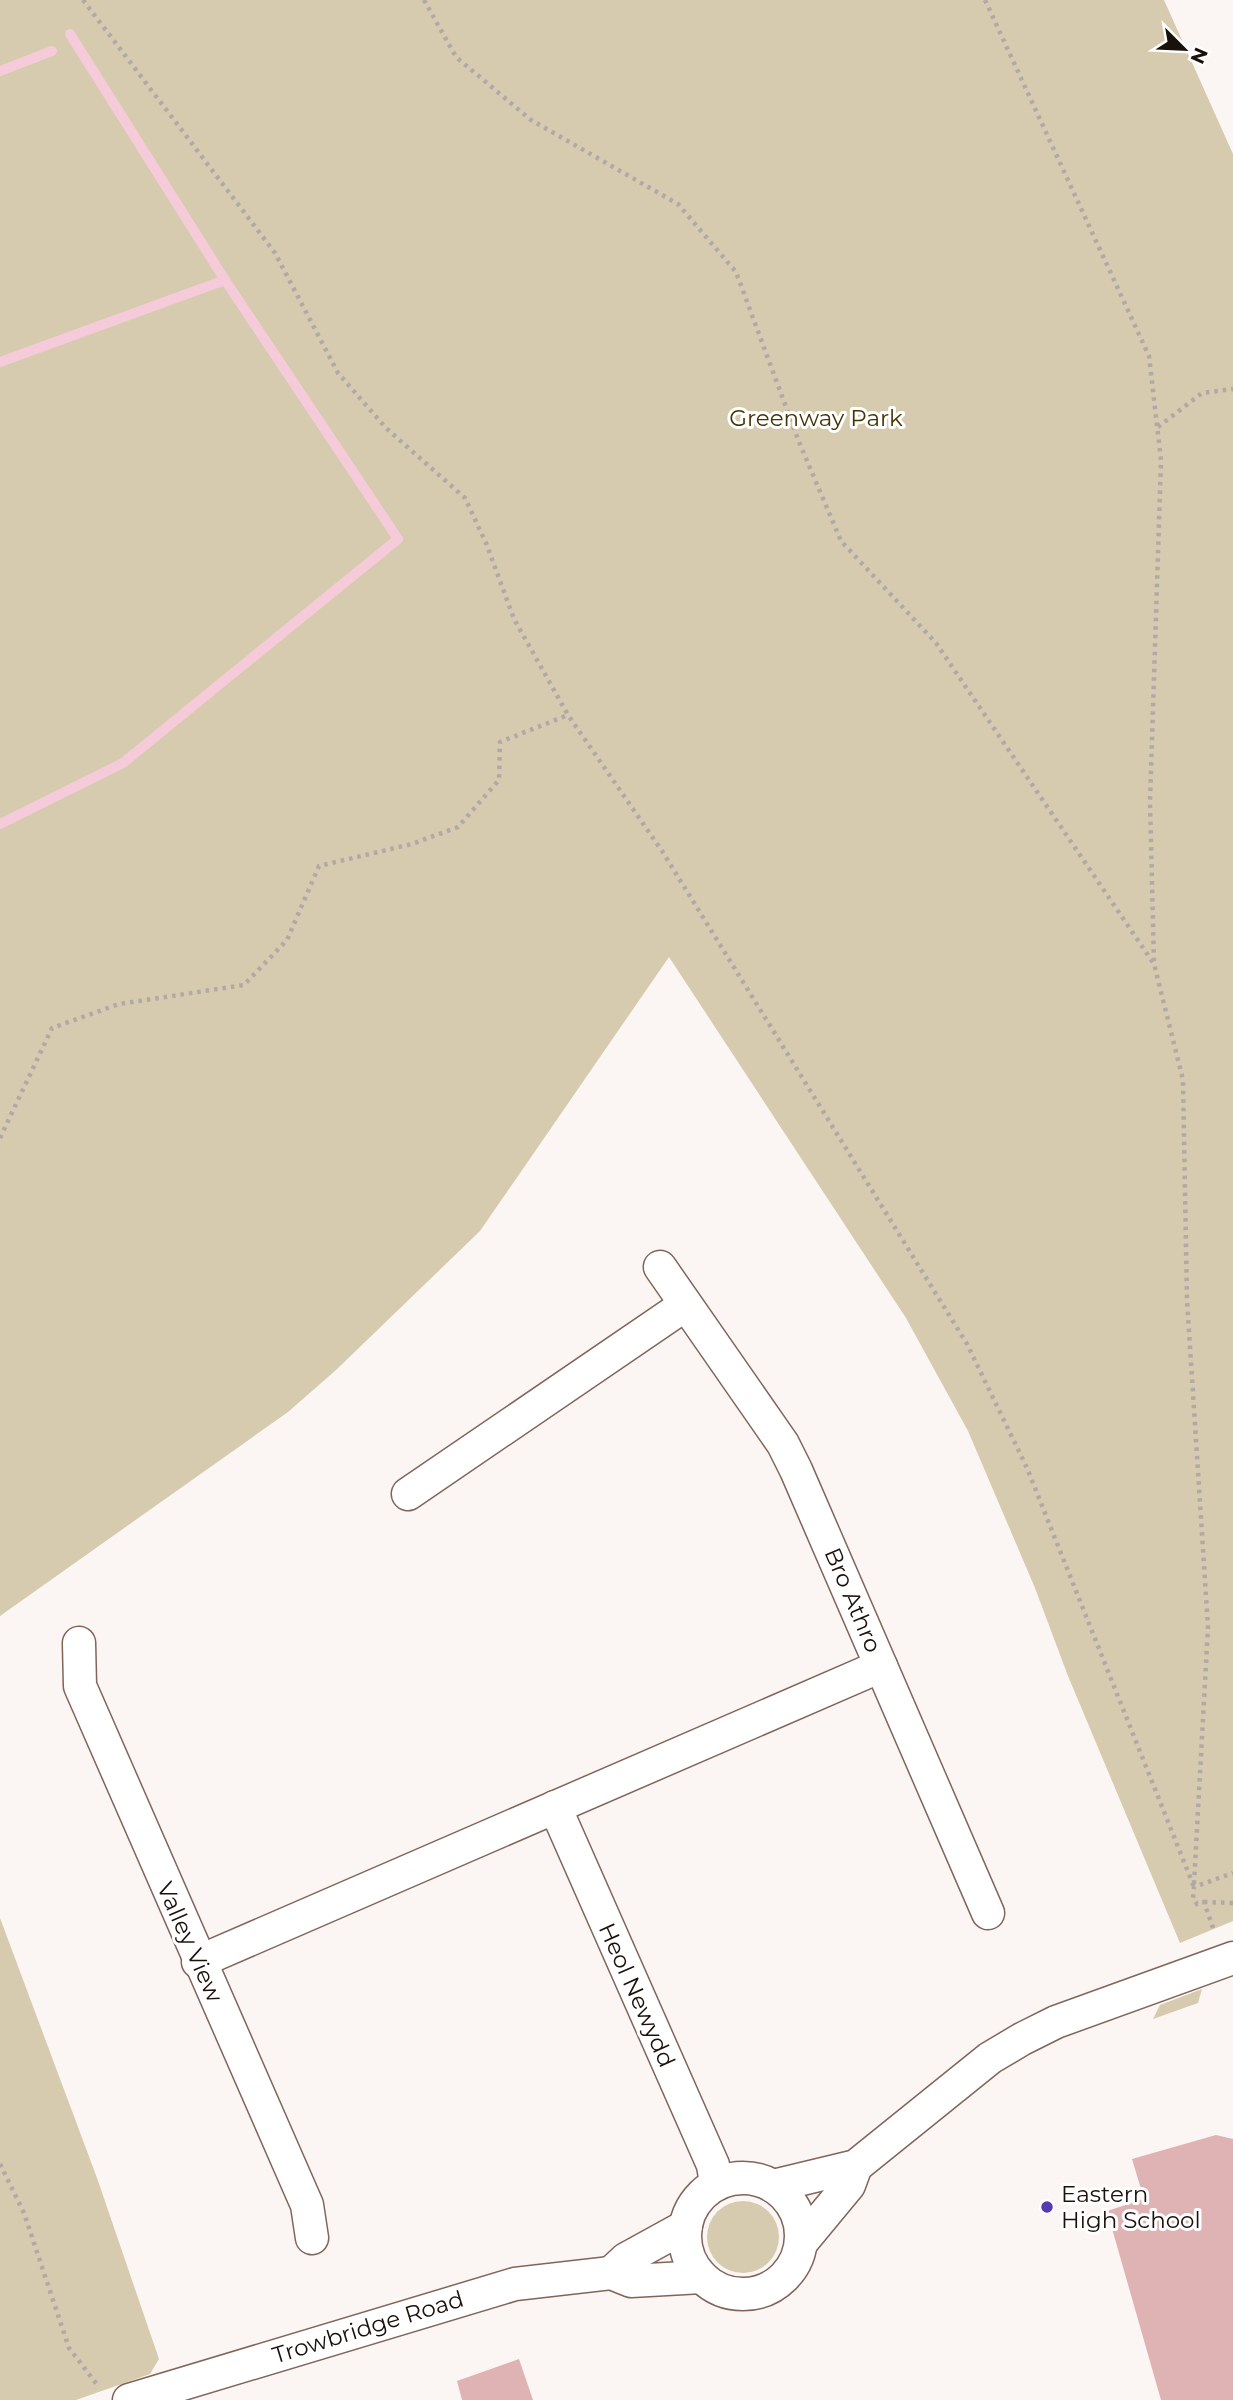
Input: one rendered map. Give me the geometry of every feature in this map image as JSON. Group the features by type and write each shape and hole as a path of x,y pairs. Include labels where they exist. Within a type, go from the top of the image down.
{"street":[{"name":"Bro Athro","path":"660,1267 783,1444 988,1913"},
{"path":"408,1494 685,1305"},
{"name":"Valley View","path":"79,1643 80,1686 198,1962 307,2205 312,2238"},
{"path":"198,1962 881,1666"},
{"name":"Heol Newydd","path":"555,1807 713,2165 716,2184"},
{"path":"774,2186 856,2166 990,2058 1056,2022 1233,1958"},
{"path":"801,2243 849,2185 856,2166"},
{"path":"751,2178 774,2186 788,2195 796,2209 801,2243 796,2261 785,2276 770,2288 752,2293 734,2293 717,2288 702,2277 691,2262 685,2244 691,2210 702,2195 716,2184 751,2178"},
{"path":"611,2273 626,2259 686,2227"},
{"name":"Trowbridge Road","path":"115,2396 515,2284 611,2273 631,2281 702,2277"}],"path":[{"path":"83,0 275,253 338,373 386,428 465,498 486,543 514,619 568,715 662,851 967,1343 1027,1468 1194,1887"},
{"path":"424,0 456,57 531,120 678,204 736,272 799,442 841,541 936,643 1154,964"},
{"path":"985,0 1149,356 1161,460 1150,802 1154,964 1183,1080 1187,1300 1208,1626 1193,1899 1197,1904 1233,1903"},
{"path":"1158,428 1202,393 1233,389"},
{"path":"0,1138 52,1028 119,1004 244,985 287,940 319,866 412,845 458,827 499,780 500,742 568,715"},
{"path":"1194,1887 1233,1873"},
{"path":"1204,1902 1213,1928"},
{"path":"0,2164 24,2213 69,2348 115,2396"}],"green space":[{"name":"Greenway Park","path":"0,0 1164,0 1233,154 1233,1921 1180,1943 968,1431 906,1318 669,957 480,1231 336,1370 288,1412 0,1616"},
{"path":"0,1918 97,2178 159,2359 150,2374 76,2400 0,2400"},
{"path":"1202,1989 1198,2003 1153,2019 1160,2005"},
{"path":"743,2201 757,2204 769,2211 776,2223 779,2237 776,2251 769,2263 757,2270 743,2273 729,2270 717,2263 710,2251 707,2237 710,2223 717,2211 729,2204"}],"building":[{"path":"1216,2135 1233,2139 1233,2400 1161,2400 1107,2211 1144,2199 1132,2159"},
{"path":"519,2359 533,2400 462,2400 457,2381"}],"waterway":[{"path":"0,824 123,763 398,539 225,280 70,34"},
{"path":"0,71 52,51"},
{"path":"0,362 225,280"}],"place":[{"name":"Eastern High School","path":"1047,2207"}]}
